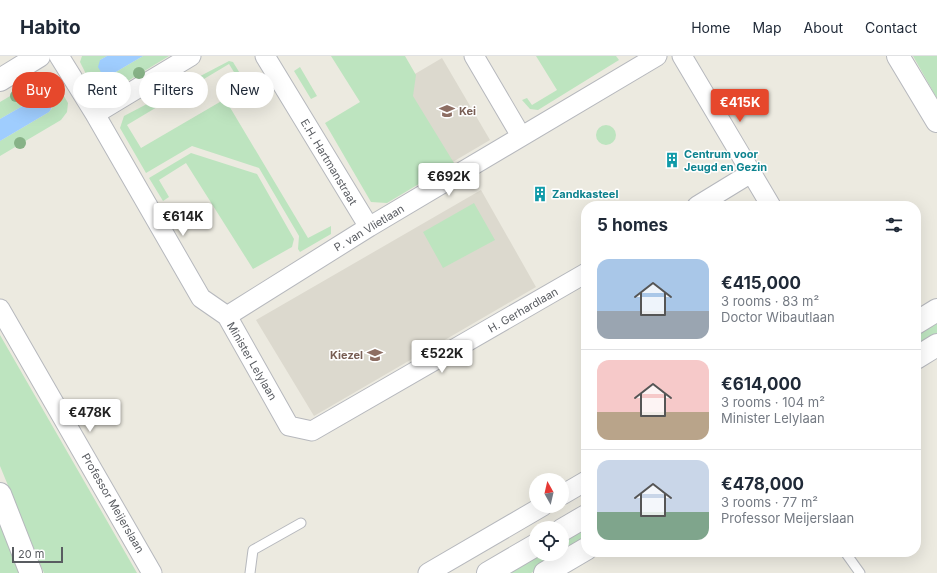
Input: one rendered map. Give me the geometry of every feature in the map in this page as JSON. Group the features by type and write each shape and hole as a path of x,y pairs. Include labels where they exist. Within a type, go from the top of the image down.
{"street":[{"path":"0,80 39,56"},
{"name":"Minister Lelylaan","path":"59,56 95,114 201,298 227,316 289,426"},
{"path":"95,114 192,56"},
{"name":"E.H. Hartmanstraat","path":"265,56 369,227"},
{"path":"474,56 521,136"},
{"name":"P. van Vlietlaan","path":"227,316 369,227 657,56"},
{"path":"682,56 768,201"},
{"path":"898,56 937,121"},
{"path":"705,201 751,173"},
{"name":"H. Gerhardlaan","path":"289,426 312,431 581,276"},
{"name":"Professor Meijerslaan","path":"0,309 152,573"},
{"path":"921,320 937,310"},
{"path":"921,355 937,345"},
{"path":"569,491 581,484"},
{"path":"0,494 31,573"},
{"path":"428,573 531,513"},
{"path":"569,526 581,519"},
{"path":"488,573 529,549"},
{"path":"545,573 581,553"}],"lane":[{"path":"250,573 253,550 301,523"},
{"path":"849,557 860,573"}],"shaded area":[{"name":"Kei","path":"442,58 490,140 451,163 403,81"},
{"path":"481,190 536,287 314,416 256,320"}],"green space":[{"path":"82,56 107,56 100,60 107,72 85,72 80,62"},
{"path":"143,56 169,56 143,72 139,72 139,74 131,79 131,72 116,72"},
{"path":"331,56 405,56 416,75 413,96 454,163 387,203 371,202 325,123 360,102"},
{"path":"536,56 616,56 619,60 538,110 530,109 522,100 527,98 532,105 557,90"},
{"path":"913,56 937,56 937,98 935,95"},
{"path":"229,61 233,62 239,72 234,72 229,64 208,77 208,72"},
{"path":"300,67 317,96 311,99 294,71"},
{"path":"12,95 12,108 19,108 0,119 0,102"},
{"path":"65,98 68,103 67,112 61,120 0,156 0,141 49,112 52,108 65,108"},
{"path":"216,104 216,108 230,108 308,238 331,226 331,234 300,252 298,249 299,236 259,168 192,146 146,173 120,128 124,116 139,108 155,108 127,125 141,148"},
{"path":"606,125 613,128 616,135 613,142 606,145 599,142 596,135 599,128"},
{"path":"191,153 257,174 294,239 292,247 253,269 186,163 159,180 169,197 163,201 149,178"},
{"path":"474,203 495,240 443,268 423,232"},
{"path":"937,320 937,333 921,344 921,330"},
{"path":"0,335 137,573 44,573 0,466"},
{"path":"0,525 20,573 0,573"},
{"path":"581,529 581,544 569,551 569,536"},
{"path":"529,559 529,561 552,561 531,573 506,573"}],"water":[{"path":"107,56 143,56 116,72 101,72 98,67 100,60"},
{"path":"19,108 52,108 49,112 0,141 0,119"}],"place":[{"name":"Kei","path":"447,111"},
{"name":"Centrum voor Jeugd en Gezin","path":"672,160"},
{"name":"Zandkasteel","path":"540,194"},
{"name":"Kiezel","path":"375,355"}]}
